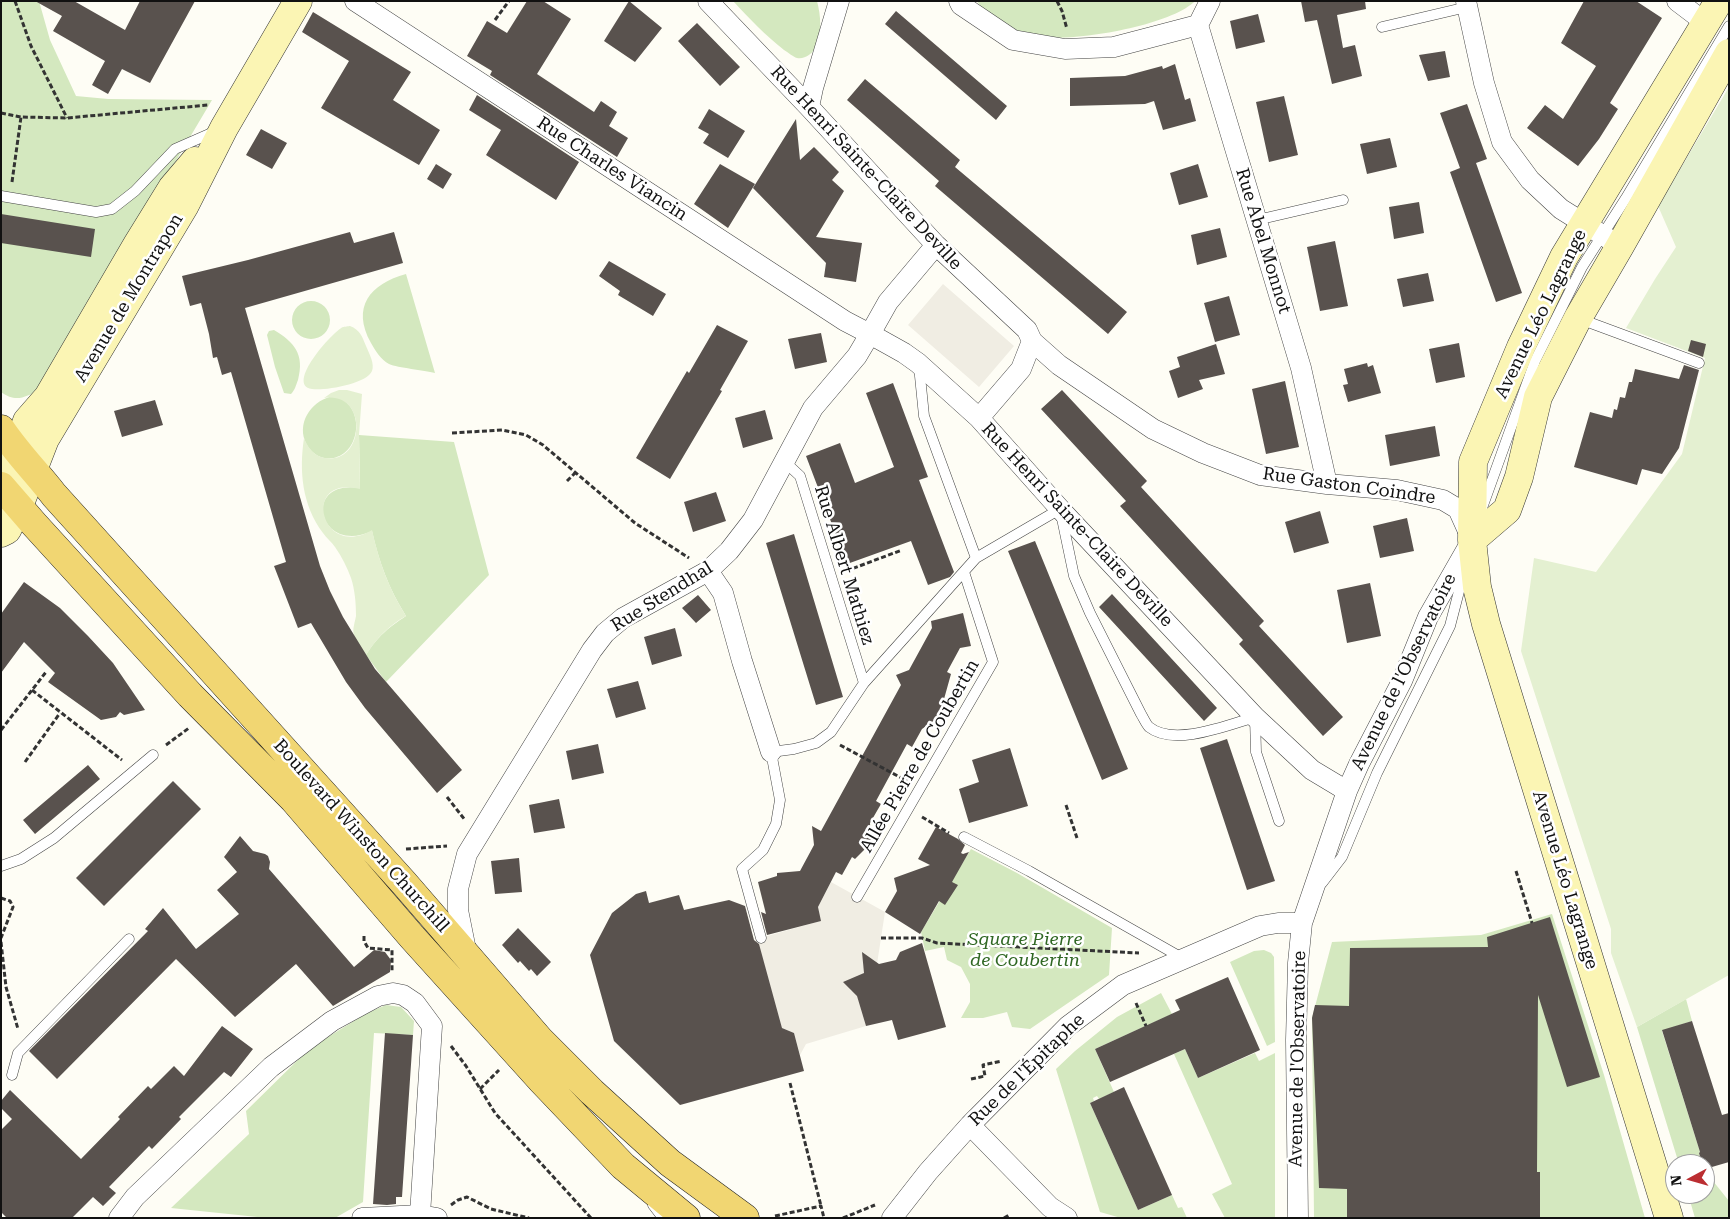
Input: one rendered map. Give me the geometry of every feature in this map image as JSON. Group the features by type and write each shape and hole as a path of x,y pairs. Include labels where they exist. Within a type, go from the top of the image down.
{"main road":[{"name":"Avenue de Montrapon","path":"20,466 27,421 48,398 172,188 298,1"},
{"name":"Avenue Léo Lagrange","path":"1472,540 1506,510 1518,477 1538,398 1578,318 1602,235 1718,17"},
{"name":"Avenue Léo Lagrange","path":"1670,1218 1486,624 1478,587 1472,540 1473,462 1521,347 1564,257 1602,235 1729,53"},
{"name":"Avenue de Montrapon","path":"20,466 45,439 185,205 219,116"},
{"name":"Boulevard Winston Churchill","path":"1,429 20,466 190,695 294,800 412,937 623,1166 686,1218"},
{"name":"Boulevard Winston Churchill","path":"20,466 54,495 467,955 540,1040 592,1092 670,1163 744,1218"},
{"path":"1,534 7,530 20,466"}],"street":[{"name":"Rue Charles Viancin","path":"355,1 845,321 904,353 918,363 979,418"},
{"name":"Rue Henri Sainte-Claire Deville","path":"708,1 809,106 936,245 1027,330 1032,341 1021,369 979,418 1060,509 1255,717 1312,770 1347,791"},
{"path":"809,106 839,1"},
{"path":"958,1 961,5 1013,40 1071,49 1114,47 1198,25 1210,1"},
{"path":"1678,1 1718,17"},
{"path":"1466,4 1484,82 1502,142 1530,180 1561,209 1602,235"},
{"name":"Rue Abel Monnot","path":"1198,25 1302,368 1327,484"},
{"name":"Rue Stendhal","path":"467,955 458,910 458,889 467,854 592,650 605,633 623,618 708,571 729,551 753,520 812,408 857,356 888,302 936,245"},
{"name":"Rue Gaston Coindre","path":"1032,341 1059,364 1153,429 1203,453 1260,475 1327,484 1397,490 1443,500 1458,509 1472,540"},
{"name":"Avenue de l'Observatoire","path":"1298,1218 1296,1040 1298,963 1302,923 1358,764 1402,681 1428,617 1472,540"},
{"path":"708,571 723,593 771,752"},
{"name":"Rue de l'Épitaphe","path":"892,1218 928,1172 970,1125 1068,1026 1123,985 1260,926 1278,923 1302,923"},
{"path":"119,1218 135,1197 278,1061 332,1021 378,996 393,993 403,995 415,1003 432,1026 432,1217 362,1218"},
{"path":"970,1125 1050,1207 1067,1218"}],"lane":[{"path":"1382,27 1466,4"},
{"path":"5,197 96,212 112,209 135,191 175,149 219,116"},
{"path":"1257,220 1343,200"},
{"name":"Avenue Léo Lagrange","path":"1472,540 1495,469 1535,361 1582,267 1602,235"},
{"path":"20,466 96,336 100,308"},
{"path":"1578,318 1698,362"},
{"path":"918,363 924,416 976,558"},
{"name":"Rue Albert Mathiez","path":"785,462 800,476 864,683"},
{"path":"761,938 742,869 764,850 776,824 780,800 771,752 794,749 816,743 831,732 864,683 976,558 1060,509 1074,576 1090,613 1149,727 1167,734 1185,736 1255,717 1256,752 1279,821"},
{"name":"Avenue de l'Observatoire","path":"1308,902 1342,857 1377,773 1450,626 1472,540"},
{"name":"Allée Pierre de Coubertin","path":"857,897 993,662 964,572"},
{"path":"1,866 21,859 54,838 153,755"},
{"path":"959,836 1029,871 1184,959"},
{"path":"12,1076 18,1053 129,939"},
{"path":"623,1166 663,1218"}],"path":[{"path":"15,1 31,46 66,118"},
{"path":"494,20 509,1"},
{"path":"1057,1 1066,23 1071,49"},
{"path":"1,113 21,117 66,118 219,116"},
{"path":"5,197 21,117"},
{"path":"452,433 502,430 526,435 543,445 635,523 708,571"},
{"path":"567,481 576,472"},
{"path":"831,577 902,550"},
{"path":"1,730 46,672"},
{"path":"32,690 135,770"},
{"path":"25,762 60,713"},
{"path":"153,755 190,727 196,726"},
{"path":"834,742 920,788"},
{"path":"447,797 469,824"},
{"path":"1066,805 1077,838"},
{"path":"908,810 959,836"},
{"path":"399,850 453,845"},
{"path":"1516,871 1532,923"},
{"path":"1,898 10,901 13,907 1,940 6,987 18,1029 26,1045"},
{"path":"364,936 364,941 368,948 392,950 393,993"},
{"path":"881,938 922,938 936,943 1145,954"},
{"path":"1136,1002 1146,1026"},
{"path":"432,1026 456,1051 495,1113 591,1218"},
{"path":"971,1079 985,1076 983,1065 1008,1060"},
{"path":"480,1089 502,1068"},
{"path":"790,1084 824,1218"},
{"path":"432,1217 458,1200 467,1197 491,1209 529,1218"},
{"path":"843,1218 875,1205"},
{"path":"775,1216 821,1206"},
{"path":"1004,1218 1009,1215"}],"green space":[{"path":"1,1 39,1 50,40 76,96 108,99 212,100 40,390 21,398 11,397 1,392"},
{"path":"733,1 817,1 820,24 816,47 811,54 805,57 794,57 770,39"},
{"path":"977,1 1195,1 1182,10 1164,18 1141,25 1091,35 1046,37 1030,35 1008,27 987,13"},
{"path":"1729,87 1729,975 1637,1027 1611,953 1611,929 1521,651 1534,558 1596,572 1682,454 1705,358 1626,328 1676,247 1658,206"},
{"path":"406,274 435,373 389,364 374,349 365,330 363,318 364,308 368,299 383,284 393,278"},
{"path":"311,301 324,307 330,320 324,333 311,339 298,333 292,320 298,307"},
{"path":"350,326 356,329 362,336 373,365 372,371 362,380 345,386 312,389 305,385 304,378 313,358 337,331 343,327"},
{"path":"274,330 292,344 299,356 300,371 291,394 284,393 275,367 267,335 269,331"},
{"path":"339,390 362,394 359,435 360,489 341,488 329,493 324,504 324,516 330,527 340,535 354,537 372,530 385,575 394,596 406,616 383,633 366,655 353,633 356,607 351,578 334,545 323,533 310,511 302,475 304,438 312,451 325,458 338,457 348,451 354,440 355,416 349,405 339,399 324,398"},
{"path":"334,396 344,400 352,409 356,428 350,447 343,454 335,458 324,458 312,452 308,447 303,433 303,426 305,418 314,406 320,401"},
{"path":"359,435 454,442 489,575 386,682 366,655 384,633 406,616 394,596 385,575 372,531 354,536 339,534 329,526 324,516 323,504 329,494 341,488 360,488"},
{"name":"Square Pierre de Coubertin","path":"971,849 1017,873 1112,928 1109,975 1030,1029 1012,1027 1007,1012 983,1018 961,1018 970,1002 970,984 961,967 947,960 944,947 925,951 921,932"},
{"path":"1552,914 1604,1075 1645,1218 1314,1218 1312,1018 1332,942 1481,935"},
{"path":"1264,950 1271,953 1274,957 1275,1042 1267,1046 1230,962 1254,951"},
{"path":"1161,993 1172,1014 1095,1049 1114,1092 1099,1099 1097,1096 1090,1103 1138,1210 1172,1195 1178,1208 1182,1207 1187,1218 1121,1218 1100,1212 1056,1069 1117,1017"},
{"path":"1686,999 1692,1021 1662,1031 1699,1154 1676,1154 1637,1027"},
{"path":"386,1005 401,1007 414,1021 413,1035 374,1033 363,1202 335,1218 267,1218 171,1208 249,1134 246,1111 310,1048 367,1013"},
{"path":"1185,1049 1198,1078 1255,1053 1259,1061 1275,1053 1275,1218 1225,1218 1212,1194 1232,1184 1174,1054"},
{"path":"1715,1184 1729,1201 1729,1218 1695,1218 1691,1204 1715,1204"}],"shaded area":[{"path":"943,284 1014,346 979,387 908,325"},
{"path":"831,882 885,912 877,964 872,959 865,960 863,964 865,971 860,978 851,979 848,984 851,991 856,991 866,1026 806,1044 800,1055 794,1033 782,1028 757,939 820,921 818,907"}],"building":[{"path":"35,1 74,1 125,30 140,1 195,1 150,83 122,69 108,94 92,85 105,61 53,31 62,16"},
{"path":"527,1 543,1 571,19 537,74 594,112 601,101 617,112 609,126 628,138 617,157 490,75 492,71 467,56 487,21 507,33"},
{"path":"629,1 662,28 635,62 604,41"},
{"path":"1301,1 1365,1 1366,9 1337,15 1343,48 1355,45 1362,76 1332,84 1317,20 1305,22"},
{"path":"1584,1 1636,1 1662,18 1610,103 1618,109 1599,139 1578,166 1527,128 1545,105 1563,119 1596,66 1561,43"},
{"path":"896,11 1007,106 996,120 885,24"},
{"path":"313,12 411,72 393,100 440,130 419,165 321,108 349,61 302,32"},
{"path":"1258,14 1265,42 1236,49 1230,21"},
{"path":"697,23 740,67 720,86 678,41"},
{"path":"1445,51 1450,77 1428,81 1419,55"},
{"path":"1175,64 1185,100 1190,98 1196,121 1163,130 1154,101 1145,104 1070,106 1070,78 1125,76 1162,66 1163,69"},
{"path":"865,79 960,160 955,167 1127,312 1108,334 935,186 939,181 847,100"},
{"path":"477,95 579,162 556,200 486,155 501,130 469,110"},
{"path":"1284,96 1298,155 1269,162 1256,102"},
{"path":"1467,104 1487,159 1476,163 1522,293 1496,302 1450,172 1460,168 1440,113"},
{"path":"709,109 745,131 728,158 703,143 709,134 698,128"},
{"path":"796,119 800,160 814,147 839,172 832,180 844,191 816,237 862,243 856,282 824,277 826,263 753,188"},
{"path":"261,129 287,143 272,169 246,155"},
{"path":"1390,138 1397,167 1367,174 1360,144"},
{"path":"436,164 452,174 443,189 427,179"},
{"path":"720,164 755,184 728,228 694,204"},
{"path":"1198,164 1208,197 1179,205 1170,173"},
{"path":"1419,202 1424,233 1394,239 1389,207"},
{"path":"1,214 95,229 91,257 1,243"},
{"path":"1220,228 1227,257 1197,265 1191,235"},
{"path":"350,232 354,243 394,232 403,263 245,308 320,566 330,591 343,617 375,669 462,770 437,793 365,708 346,682 311,623 298,628 274,566 286,562 231,372 222,375 217,357 213,358 201,303 190,306 182,276"},
{"path":"1335,241 1348,306 1320,311 1307,247"},
{"path":"609,261 666,294 653,316 618,295 620,291 599,276"},
{"path":"1428,273 1434,301 1403,307 1397,279"},
{"path":"1229,296 1240,335 1215,342 1204,303"},
{"path":"717,325 748,341 720,390 722,391 670,479 636,458 687,371 689,373"},
{"path":"821,333 827,362 795,369 788,339"},
{"path":"1691,340 1706,344 1703,357 1688,351"},
{"path":"1459,343 1465,377 1436,383 1429,349"},
{"path":"1216,344 1225,374 1199,380 1203,389 1178,398 1169,371 1180,367 1177,357"},
{"path":"1367,363 1368,367 1373,365 1381,393 1348,402 1343,385 1348,384 1344,369"},
{"path":"1684,365 1699,370 1679,448 1662,474 1642,469 1637,485 1574,467 1590,412 1612,418 1614,409 1617,410 1620,397 1625,398 1635,369 1679,379"},
{"path":"1285,381 1299,447 1266,454 1252,389"},
{"path":"893,383 928,477 919,480 954,572 950,577 928,585 911,541 847,564 806,456 840,443 855,483 894,467 866,393"},
{"path":"1062,390 1147,481 1141,487 1264,621 1259,626 1343,717 1323,736 1239,644 1243,640 1120,506 1126,501 1041,409"},
{"path":"155,400 163,425 122,437 114,411"},
{"path":"765,410 773,439 743,448 735,418"},
{"path":"1435,426 1440,456 1390,466 1385,435"},
{"path":"716,492 726,521 693,532 684,502"},
{"path":"1320,511 1329,543 1294,553 1285,522"},
{"path":"1407,518 1414,551 1380,558 1373,526"},
{"path":"794,534 843,697 816,705 766,543"},
{"path":"1035,541 1128,769 1102,780 1008,551"},
{"path":"24,582 60,608 88,636 113,663 145,710 124,715 120,712 116,717 101,720 48,682 55,673 24,642 1,673 1,614"},
{"path":"1370,583 1381,636 1347,643 1337,590"},
{"path":"1112,594 1217,708 1204,721 1099,607"},
{"path":"698,595 711,610 696,623 682,608"},
{"path":"963,613 971,646 960,648 947,672 951,674 939,717 922,729 912,747 907,744 876,801 881,804 870,823 871,843 855,859 852,857 842,875 836,872 818,907 821,921 767,935 761,912 766,914 758,882 777,876 777,873 800,871 814,845 812,826 821,831 901,685 896,675 909,670 932,628 931,621"},
{"path":"675,628 682,656 652,665 644,637"},
{"path":"638,681 646,709 616,718 607,689"},
{"path":"1227,739 1275,881 1247,890 1200,748"},
{"path":"598,744 604,773 572,780 566,751"},
{"path":"1010,748 1028,806 969,823 959,789 979,782 972,760"},
{"path":"88,765 100,779 35,834 23,820"},
{"path":"173,781 201,809 104,906 76,878"},
{"path":"559,799 565,828 534,833 529,805"},
{"path":"936,827 965,845 961,853 969,852 952,882 958,885 945,905 939,901 920,934 885,912 897,891 894,878 930,865 918,859"},
{"path":"240,836 253,851 268,856 270,862 269,869 354,967 374,950 385,952 391,960 390,972 333,1006 296,964 235,1017 176,959 57,1079 29,1051 148,931 145,929 163,908 196,949 239,914 217,890 237,872 224,857"},
{"path":"519,858 522,892 495,894 491,861"},
{"path":"646,891 649,903 679,895 684,910 729,900 745,906 754,940 759,944 782,1028 794,1033 804,1071 680,1105 614,1041 590,955 612,913 636,894"},
{"path":"1550,917 1600,1077 1567,1087 1538,995 1537,1172 1540,1172 1540,1218 1347,1218 1347,1189 1319,1188 1312,1018 1315,1005 1349,1006 1350,948 1488,947 1487,937"},
{"path":"518,928 551,962 537,976 531,969 529,971 520,961 518,963 502,945"},
{"path":"922,943 946,1027 898,1040 892,1020 866,1026 857,996 843,982 864,973 862,952 879,964 896,960 900,952"},
{"path":"1228,977 1260,1050 1198,1078 1185,1049 1110,1082 1095,1049 1180,1010 1175,1000"},
{"path":"1692,1021 1722,1115 1729,1113 1729,1162 1715,1166 1715,1154 1699,1154 1662,1030"},
{"path":"222,1026 253,1049 231,1077 224,1072 179,1117 181,1119 152,1149 149,1146 109,1187 116,1193 103,1206 93,1197 72,1218 7,1218 1,1212 1,1130 12,1119 1,1108 1,1101 10,1090 81,1159 120,1119 118,1117 148,1086 151,1089 174,1066 184,1076"},
{"path":"385,1033 413,1035 402,1197 396,1197 396,1204 387,1205 373,1204"},
{"path":"1124,1087 1172,1195 1138,1210 1090,1103"}]}
